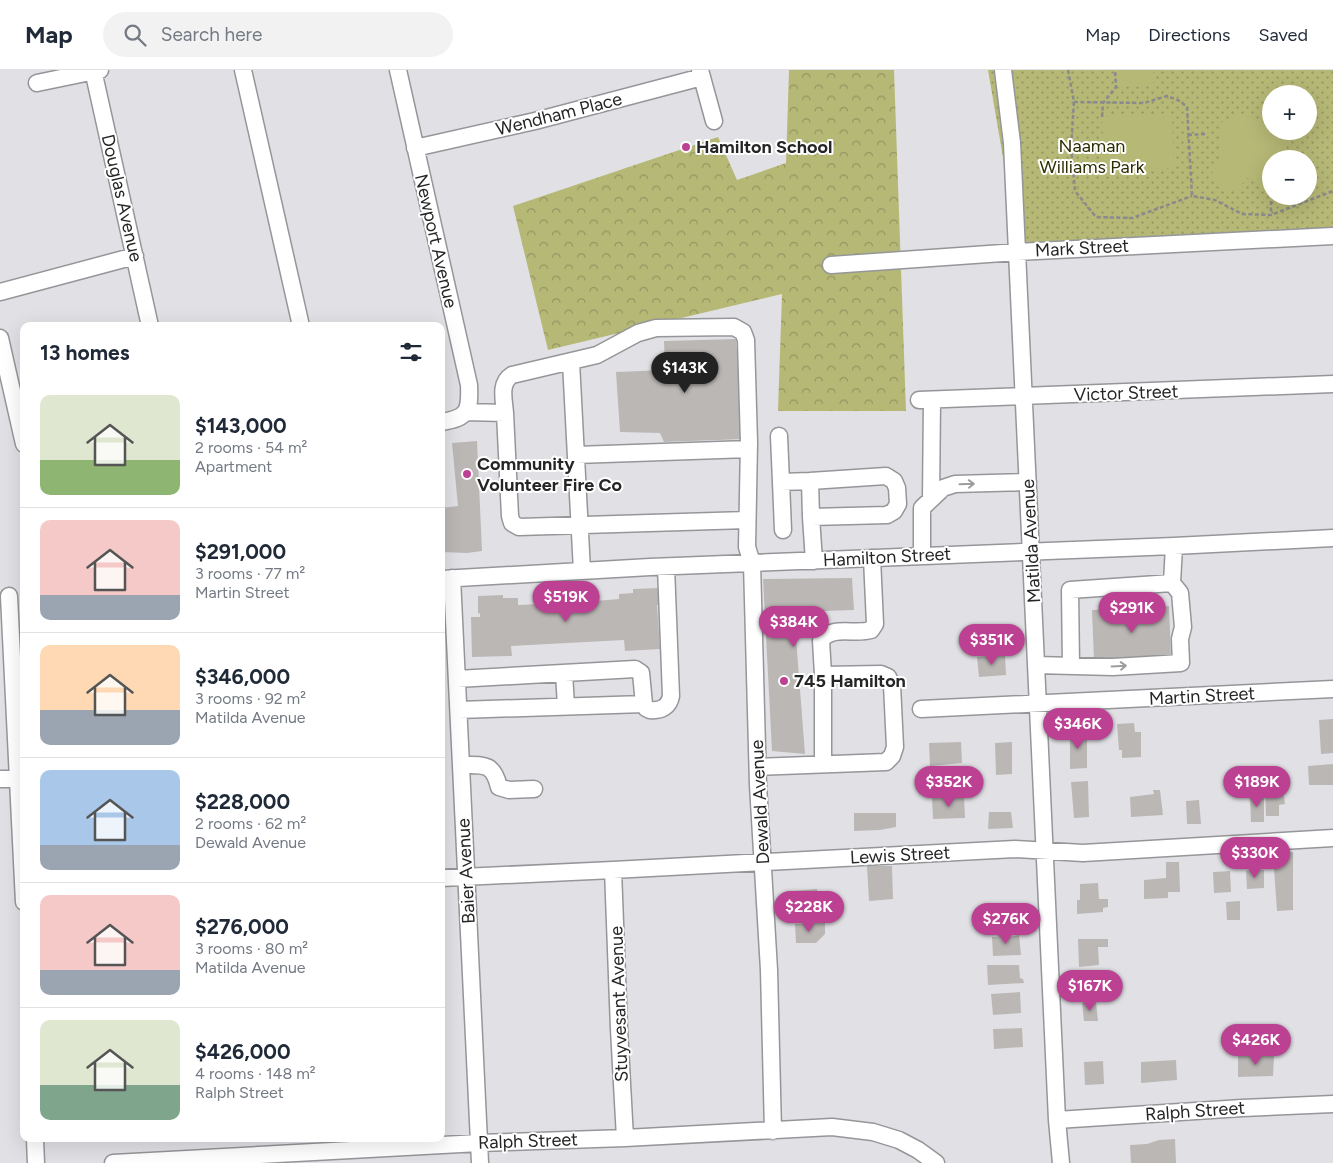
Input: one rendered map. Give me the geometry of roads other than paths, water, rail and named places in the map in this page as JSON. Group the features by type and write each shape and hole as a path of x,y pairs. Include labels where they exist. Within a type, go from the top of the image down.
{"street":[{"path":"37,82 95,70"},
{"name":"Douglas Avenue","path":"95,70 149,322"},
{"path":"243,70 300,322"},
{"name":"Newport Avenue","path":"398,70 469,385 470,404 466,412"},
{"name":"Matilda Avenue","path":"1003,70 1012,143 1057,1120 1061,1163"},
{"path":"701,73 714,121"},
{"name":"Wendham Place","path":"415,148 535,122 701,73"},
{"name":"Mark Street","path":"832,265 1017,252 1333,236"},
{"path":"0,292 135,256"},
{"name":"Dewald Avenue","path":"505,413 504,385 506,379 512,375 597,355 610,350 638,333 656,328 734,327 743,332 746,340 747,520 748,548 752,563 758,767 769,970 773,1131"},
{"path":"0,338 20,426"},
{"path":"571,362 582,571"},
{"name":"Victor Street","path":"931,499 926,400 1333,384"},
{"path":"445,421 461,417 466,412 505,413 510,516 512,523 519,527 747,520"},
{"path":"779,436 783,530"},
{"path":"576,455 748,449"},
{"path":"781,482 886,476 894,481 898,488 898,504 887,515 811,517"},
{"path":"810,481 814,561"},
{"path":"922,556 922,508 943,488 954,484 1028,482"},
{"name":"Hamilton Street","path":"447,579 666,566 1333,538"},
{"path":"1036,665 1113,667 1181,663 1180,639 1183,627 1180,592 1172,583 1174,546"},
{"path":"823,764 821,640 825,634 834,631 864,632 871,630 874,624 872,558"},
{"path":"457,679 634,669 639,670 642,676 646,708 656,710 663,708 670,701 666,566"},
{"name":"Baier Avenue","path":"447,579 459,710 480,1163"},
{"path":"1071,666 1070,590 1172,583"},
{"path":"11,596 5,622 6,681 18,779 20,820"},
{"path":"564,673 566,706"},
{"path":"758,767 886,762 892,756 895,747 892,685 888,677 881,674 823,675"},
{"name":"Martin Street","path":"921,709 1333,690"},
{"path":"459,710 644,704"},
{"path":"461,765 485,765 491,768 499,787 503,789 534,790"},
{"path":"0,779 18,779"},
{"name":"Lewis Street","path":"445,878 1015,849 1083,853 1333,838"},
{"name":"Stuyvesant Avenue","path":"613,870 625,1138"},
{"name":"Ralph Street","path":"1057,1120 1333,1104"},
{"name":"Ralph Street","path":"113,1163 185,1161 479,1143 625,1138 832,1127 873,1132 899,1140 918,1150 936,1163"},
{"path":"35,1142 36,1163"}],"place":[{"name":"Hamilton School","path":"686,147"},
{"name":"Community Volunteer Fire Co","path":"467,474"},
{"name":"745 Hamilton","path":"784,681"}],"park label":[{"name":"Naaman Williams Park","path":"1092,156"}]}
